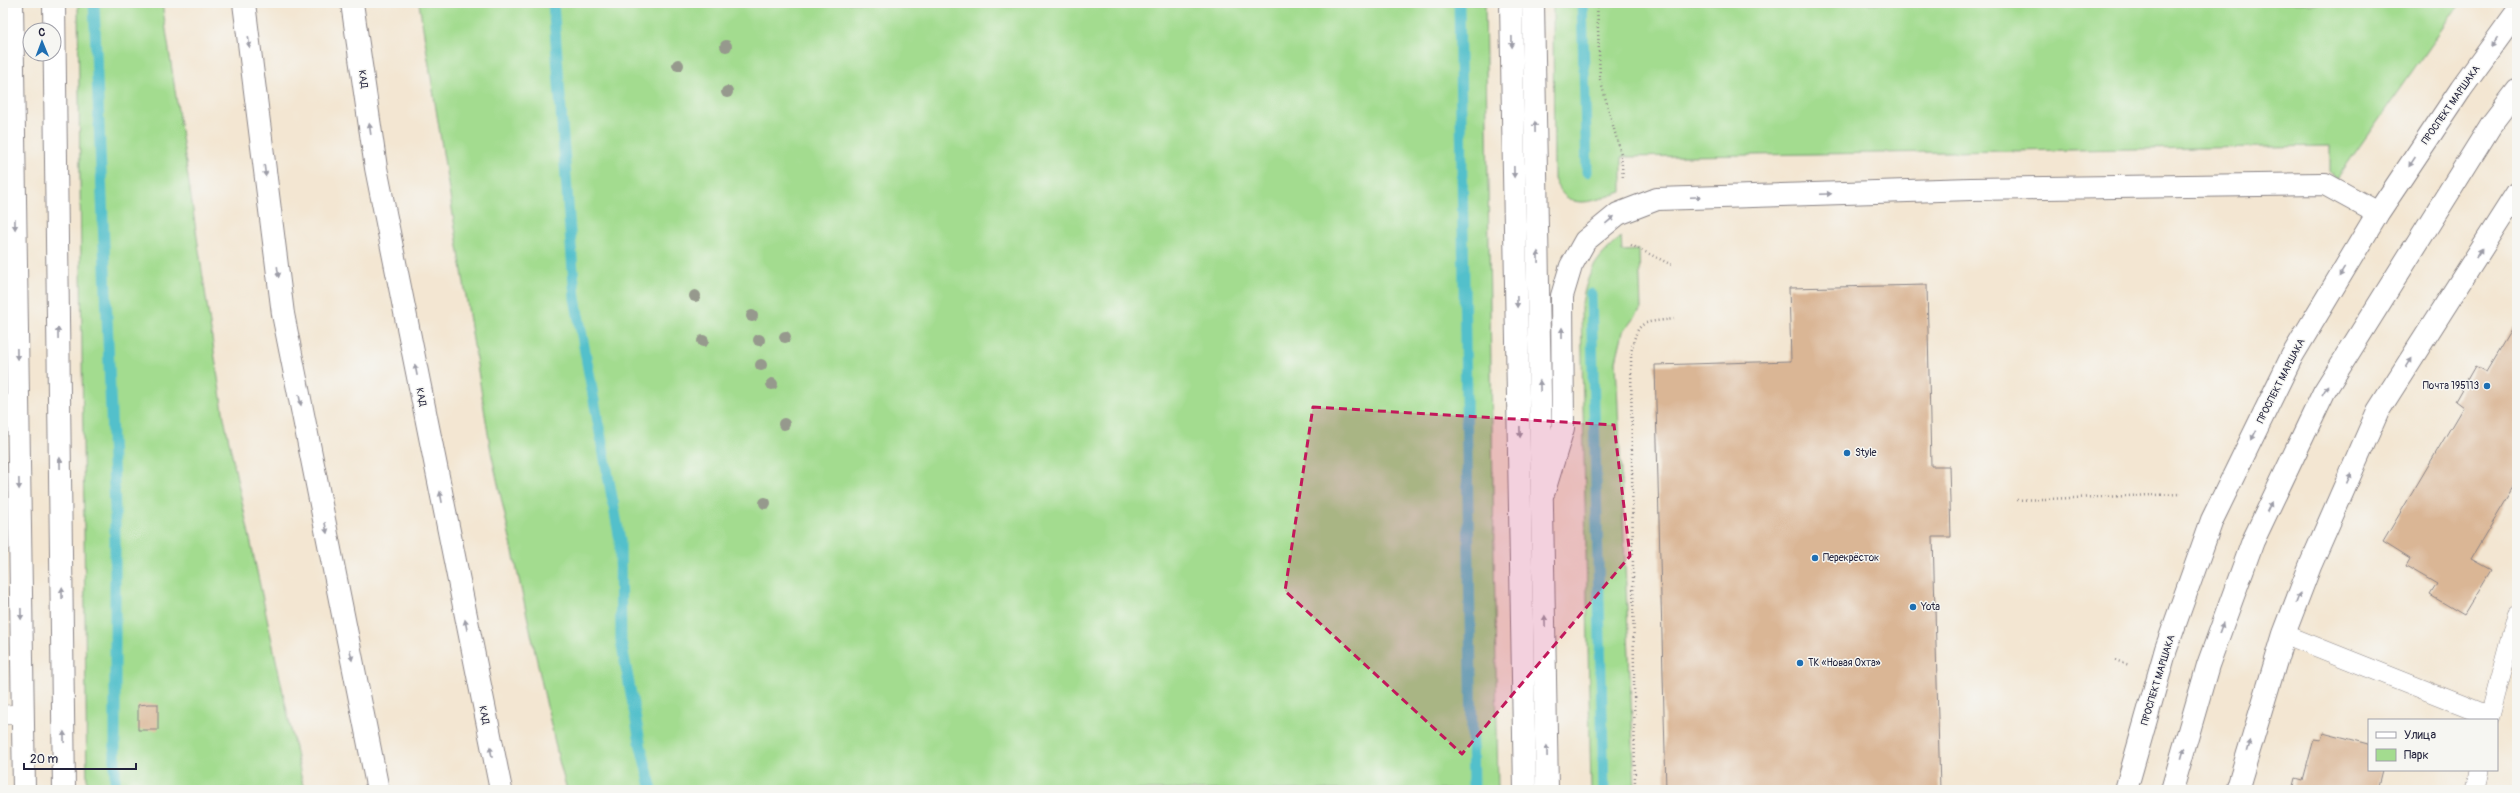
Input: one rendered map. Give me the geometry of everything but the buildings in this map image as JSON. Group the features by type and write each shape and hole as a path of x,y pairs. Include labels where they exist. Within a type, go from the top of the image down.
{"main road":[{"path":"12,3 13,714 24,790"},
{"path":"54,3 64,790"},
{"path":"244,3 283,314 378,790"},
{"name":"КАД","path":"352,3 376,168 501,790"},
{"path":"1511,3 1525,790"},
{"path":"1532,3 1543,496 1547,790"},
{"name":"ПРОСПЕКТ МАРШАКА","path":"2126,790 2166,649 2212,520 2292,356 2378,213 2461,89 2517,12"},
{"path":"2172,790 2208,665 2252,541 2324,392 2491,125 2517,91"},
{"path":"1543,496 1563,428 1562,296 1571,266 1585,241 1618,214 1657,199 1971,189 2325,184 2378,213"},
{"path":"2237,790 2284,634 2310,566 2378,411 2517,193"}],"lane":[{"path":"2284,634 2489,718 2517,614"},
{"path":"2476,790 2480,771"}],"path":[{"path":"1597,3 1600,79 1621,160 1624,188 1618,214"},
{"path":"1635,790 1631,353 1636,331 1646,322 1674,318"},
{"path":"2017,500 2181,494"},
{"path":"2115,660 2135,667"}],"highlighted area":[{"path":"1313,407 1614,425 1630,556 1462,754 1285,591"}],"green space":[{"path":"78,3 162,3 224,418 304,790 87,790"},
{"path":"419,3 1485,3 1498,790 567,790 559,761 491,452"},
{"path":"1553,3 2460,3 2336,180 2330,170 2330,146 1622,157 1622,192 1592,201 1583,202 1574,201 1567,197 1560,190 1554,179"},
{"path":"1621,237 1622,251 1639,250 1641,309 1623,332 1616,361 1635,790 1591,790 1581,309 1586,286 1593,268 1604,253"}],"waterway":[{"path":"94,3 115,510 115,790"},
{"path":"553,3 575,298 620,540 621,641 641,747 652,790"},
{"path":"1459,3 1473,790"},
{"path":"1582,3 1587,172"},
{"path":"1591,294 1604,790"}],"place":[{"name":"Почта 195113","path":"2487,386"},
{"name":"Style","path":"1847,453"},
{"name":"Перекрёсток","path":"1815,558"},
{"name":"Yota","path":"1913,607"},
{"name":"ТК «Новая Охта»","path":"1800,663"}]}
